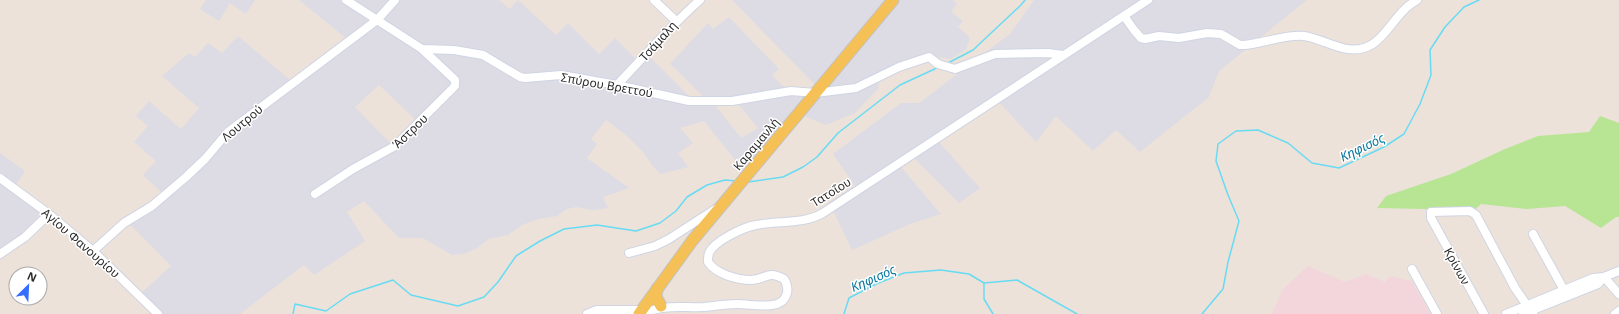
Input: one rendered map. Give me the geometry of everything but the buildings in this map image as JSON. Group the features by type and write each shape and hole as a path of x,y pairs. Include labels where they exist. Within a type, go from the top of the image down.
{"main road":[{"name":"Καραμανλή","path":"641,311 692,241 893,0"},
{"path":"658,288 656,297 662,306"}],"street":[{"path":"346,0 422,49"},
{"name":"Λουτρού","path":"93,251 124,223 152,206 186,177 205,159 228,132 377,20 395,0"},
{"path":"654,0 676,21"},
{"name":"Τσάμαλη","path":"617,84 643,59 676,21 700,0"},
{"name":"Τατοΐου","path":"641,311 673,307 703,307 738,304 770,305 783,300 787,294 788,288 784,279 772,274 750,280 716,271 708,262 709,253 712,248 727,237 756,224 795,222 819,215 1148,0"},
{"path":"1124,16 1141,38 1145,39 1159,36 1179,38 1207,33 1222,34 1243,45 1292,36 1304,36 1350,50 1364,48 1373,44 1405,8 1417,0"},
{"name":"Σπύρου Βρεττού","path":"422,49 454,50 483,55 520,77 525,78 561,75 617,84 697,102 732,101 791,91 815,93 856,88 899,66 929,57 938,64 955,69 995,54 1048,52 1063,55"},
{"name":"Άστρου","path":"315,194 353,169 395,146 455,86 455,80 422,49"},
{"name":"Αγίου Φανουρίου","path":"0,178 49,214 93,251 158,314"},
{"path":"629,253 655,246 669,239 722,205"},
{"name":"Κρίνων","path":"1484,314 1431,218 1431,212 1470,212 1476,215 1528,311"},
{"path":"0,254 25,237 49,214"},
{"path":"1533,234 1564,290"},
{"path":"1412,269 1437,314"},
{"path":"1528,311 1564,290 1593,278 1604,277 1619,271"},
{"path":"1506,314 1528,311 1598,284 1604,277"},
{"path":"1604,277 1619,294"},
{"name":"Τατοΐου","path":"641,311 662,306 673,307"},
{"path":"587,314 597,310 641,311"},
{"path":"1615,314 1619,310"}],"shaded area":[{"path":"206,0 255,0 246,14 230,3 219,21 200,9"},
{"path":"299,0 499,0 510,9 518,0 556,35 568,23 599,54 615,38 637,60 645,52 691,98 705,98 670,64 708,23 713,29 729,17 779,69 772,75 787,90 812,91 816,86 732,0 953,0 957,4 951,12 963,21 958,27 970,38 966,49 951,59 936,57 899,70 879,81 878,89 855,113 826,125 802,115 744,171 704,121 680,128 693,143 678,153 688,167 661,174 652,165 643,152 626,135 606,120 591,139 597,144 587,158 629,188 603,197 608,208 593,210 576,207 567,209 557,216 539,219 522,225 508,235 489,239 477,248 464,254 452,255 423,238 399,238 364,201 347,212 365,241 314,275 304,265 240,314 155,314 138,296 171,266 123,217 163,194 143,175 156,161 134,142 148,126 136,116 149,101 181,129 199,108 162,76 189,53 195,57 208,43 222,53 238,36 290,80 347,39","holes":["379,85 417,121 393,146 355,107","715,105 739,105 758,128 741,138"]},
{"path":"1034,0 1307,0 1219,71 1209,97 1140,152 1116,130 1093,151 1056,116 1036,142 997,100 939,142 980,188 959,203 912,156 900,166 941,214 910,224 852,250 829,202 855,186 833,154 901,103 919,103 1010,34"},
{"path":"0,153 25,171 16,185 53,214 0,256"},
{"path":"1308,266 1345,282 1366,274 1385,282 1390,276 1412,281 1431,314 1272,314 1283,289"}],"green space":[{"path":"1600,116 1619,123 1619,217 1616,217 1601,228 1565,206 1527,209 1481,204 1469,215 1424,209 1377,208 1386,196 1451,174 1505,149 1538,136 1589,132"}],"waterway":[{"path":"948,63 973,50 1025,0"},
{"name":"Κηφισός","path":"1202,314 1223,289 1228,262 1239,221 1216,161 1218,144 1236,131 1258,130 1288,143 1312,163 1339,168 1384,147 1404,134 1420,104 1431,75 1430,50 1445,27 1464,7 1479,0"},
{"path":"748,182 783,177 803,167 817,157 838,133 900,85 939,67"},
{"path":"293,314 295,304 326,311 350,294 393,280 411,295 458,306 484,297 498,282 516,256 540,241 564,229 597,225 636,231 660,223 676,211 687,197 707,185 725,180 736,181"},
{"name":"Κηφισός","path":"844,314 849,298 876,284 904,273 941,270 969,274 984,283 1017,280 1077,314"},
{"path":"984,283 984,299 993,314"}]}
